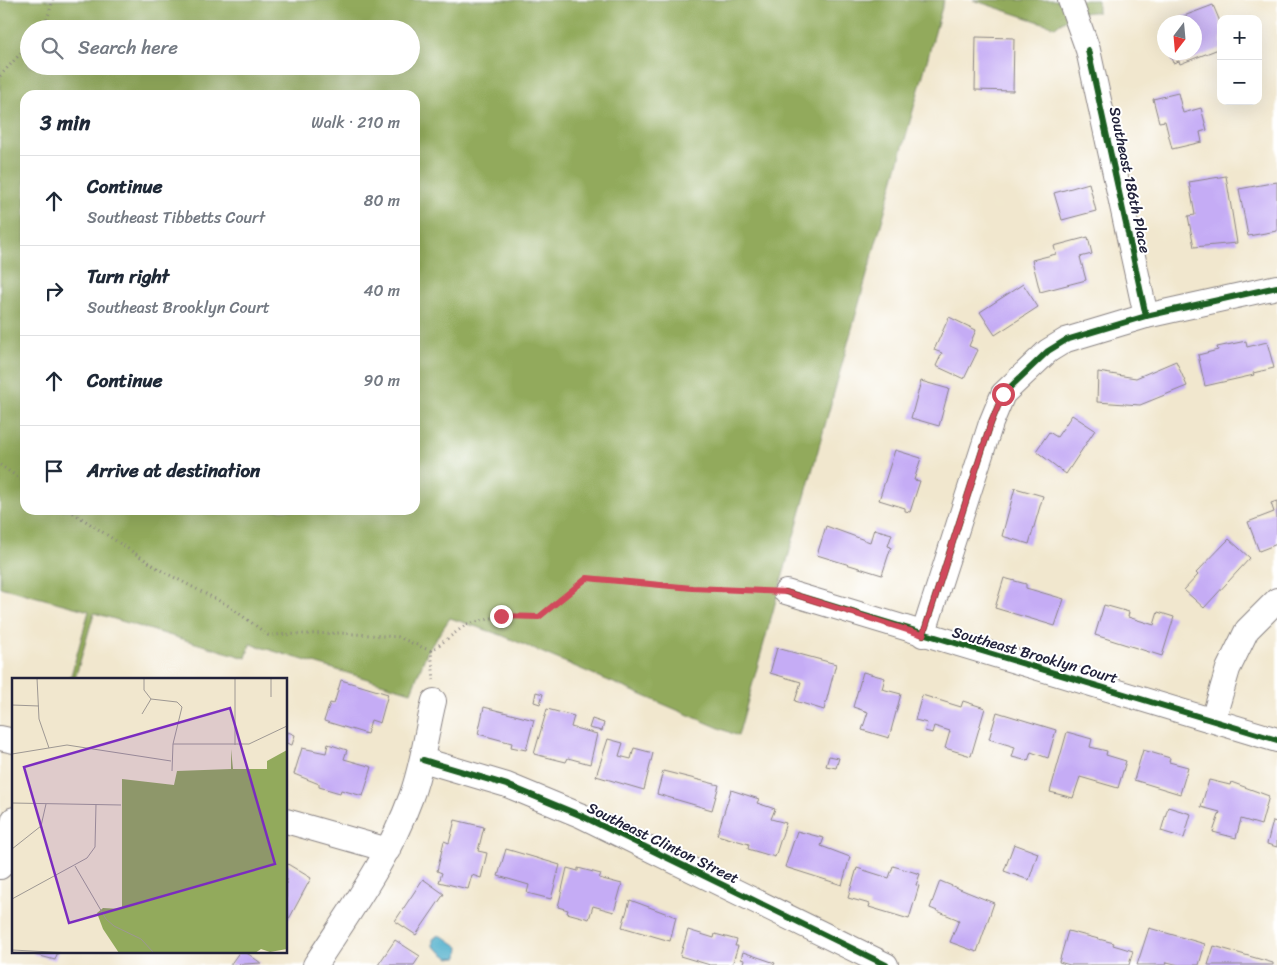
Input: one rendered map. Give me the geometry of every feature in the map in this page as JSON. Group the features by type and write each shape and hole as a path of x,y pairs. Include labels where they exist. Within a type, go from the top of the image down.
{"street":[{"name":"Southeast 186th Place","path":"1070,0 1088,50 1146,316"},
{"path":"923,635 991,423 1003,394 1048,351 1066,340 1146,316 1277,287"},
{"name":"Southeast Brooklyn Court","path":"786,592 923,635 1277,740"},
{"path":"1213,720 1228,669 1247,630 1277,600"},
{"path":"315,965 388,850 411,797 423,760 426,732 434,700"},
{"name":"Southeast Clinton Street","path":"423,760 507,785 582,816 886,965"},
{"path":"288,821 388,850"},
{"path":"0,867 12,826"}],"path":[{"path":"46,20 52,0"},
{"path":"0,76 20,54"},
{"path":"0,465 20,479"},
{"path":"77,515 162,571 229,606 268,635 342,633 398,637 431,650"},
{"path":"431,650 467,624 501,616 539,617 587,578 692,588 786,592"},
{"path":"431,650 434,700"}],"green space":[{"path":"0,0 944,0 738,736 501,635 450,618 427,652 411,692 250,644 246,658 94,613 75,678 70,678 89,611 0,587"},
{"path":"973,0 1098,0 1098,12 1075,15 1055,27"}],"water":[{"path":"438,935 459,947 458,957 449,958 433,946 433,939"}],"building":[{"path":"1213,5 1217,15 1217,50 1202,55 1202,15 1187,15"},
{"path":"976,37 1014,38 1013,91 975,90"},
{"path":"1172,60 1190,60 1180,64 1179,61 1173,63"},
{"path":"1178,93 1183,113 1201,108 1207,130 1200,132 1202,142 1172,149 1165,121 1159,122 1153,99"},
{"path":"1226,176 1237,243 1194,247 1188,216 1195,215 1189,182"},
{"path":"1277,182 1277,231 1248,236 1239,189"},
{"path":"1089,183 1096,211 1062,220 1054,193"},
{"path":"1088,237 1092,254 1080,257 1086,280 1040,292 1032,260 1056,254 1054,246"},
{"path":"1023,284 1038,307 995,335 980,312"},
{"path":"949,317 976,330 969,346 978,350 964,379 936,366 942,353 934,350"},
{"path":"1246,341 1247,347 1267,342 1274,368 1253,373 1254,375 1205,386 1198,355 1218,350 1217,347"},
{"path":"1176,361 1187,386 1140,405 1097,402 1098,372 1136,378"},
{"path":"921,381 949,389 939,426 911,418"},
{"path":"1072,415 1095,430 1066,474 1036,451 1049,432 1057,437"},
{"path":"895,450 921,458 914,480 920,481 910,512 905,511 905,508 879,500"},
{"path":"1015,488 1043,496 1029,544 1002,536"},
{"path":"1277,501 1277,544 1259,551 1248,522 1274,512 1271,503"},
{"path":"826,526 870,542 874,529 892,534 888,546 891,547 882,575 817,555"},
{"path":"1229,539 1250,558 1204,608 1184,590 1198,575 1196,573"},
{"path":"1004,578 1026,584 1026,588 1064,599 1055,626 995,608"},
{"path":"1104,605 1129,612 1128,617 1154,625 1158,612 1174,617 1162,656 1095,635"},
{"path":"777,648 836,664 824,710 795,701 801,682 770,673"},
{"path":"863,672 885,678 882,689 901,694 889,738 862,730 868,712 853,707"},
{"path":"341,680 388,694 380,723 371,720 367,734 324,721 330,703 334,704"},
{"path":"536,692 543,694 540,704 534,702"},
{"path":"922,695 961,707 963,701 985,708 971,756 945,748 950,731 934,726 932,733 925,731 927,723 915,720"},
{"path":"484,707 534,720 526,750 511,747 512,743 478,734"},
{"path":"547,709 574,716 571,727 597,734 590,764 568,758 566,762 534,754"},
{"path":"997,712 1056,730 1048,758 1031,752 1028,761 1012,757 1015,747 989,739"},
{"path":"592,719 604,723 602,731 589,728"},
{"path":"288,732 295,735 292,745 288,744"},
{"path":"1067,732 1092,739 1090,747 1107,751 1106,755 1126,761 1118,788 1080,777 1073,798 1050,792"},
{"path":"608,739 623,743 619,756 631,759 634,748 653,753 644,790 596,776"},
{"path":"328,744 347,750 344,759 372,767 363,796 341,790 340,793 319,787 319,784 294,774 302,748 326,753"},
{"path":"1143,750 1170,758 1169,762 1188,767 1180,794 1134,780"},
{"path":"829,756 839,758 836,768 826,766"},
{"path":"663,771 719,785 712,810 657,794"},
{"path":"1209,780 1230,785 1231,782 1269,796 1261,825 1241,819 1236,838 1213,832 1220,812 1201,807"},
{"path":"731,790 759,799 757,803 775,809 771,819 786,823 775,857 748,849 749,844 717,835"},
{"path":"1168,807 1191,814 1184,838 1161,831"},
{"path":"455,820 484,827 478,851 487,853 481,878 472,875 468,889 439,882 442,873 437,871 444,841 449,843"},
{"path":"1273,821 1277,822 1277,847 1267,844"},
{"path":"797,831 824,838 821,846 850,857 842,885 785,867"},
{"path":"1014,844 1038,853 1029,880 1004,871"},
{"path":"506,849 560,865 551,899 527,893 529,885 498,876"},
{"path":"288,864 311,878 288,918"},
{"path":"893,866 920,874 916,885 919,886 909,919 869,907 870,904 848,898 857,868 889,878"},
{"path":"567,868 578,871 578,868 601,874 599,878 622,884 614,912 593,906 589,919 567,913 568,910 558,907"},
{"path":"423,879 444,894 416,935 395,921"},
{"path":"940,881 994,903 977,952 950,942 959,920 930,908"},
{"path":"630,900 676,917 670,941 622,927"},
{"path":"1149,928 1205,944 1199,965 1179,965 1167,962 1166,965 1137,965"},
{"path":"688,930 714,938 715,934 737,940 735,946 738,946 732,965 710,965 680,956"},
{"path":"1068,931 1114,943 1113,945 1133,951 1129,965 1070,965 1059,962"},
{"path":"395,940 420,956 414,965 378,965"},
{"path":"1214,946 1273,963 1273,965 1208,965"},
{"path":"34,952 58,952 55,960 33,954"},
{"path":"239,952 245,952 261,963 230,965"},
{"path":"743,952 775,963 774,965 742,965 744,960 741,959"}],"cycle path":[{"path":"1088,50 1146,316"},
{"path":"923,635 991,423 1003,394 1048,351 1066,340 1146,316 1277,287"},
{"path":"786,592 1277,740"},
{"path":"423,760 507,785 582,816 886,965"}],"route":[{"path":"501,616 539,617 587,578 692,588 786,592 923,635 991,423 1003,394"}]}
